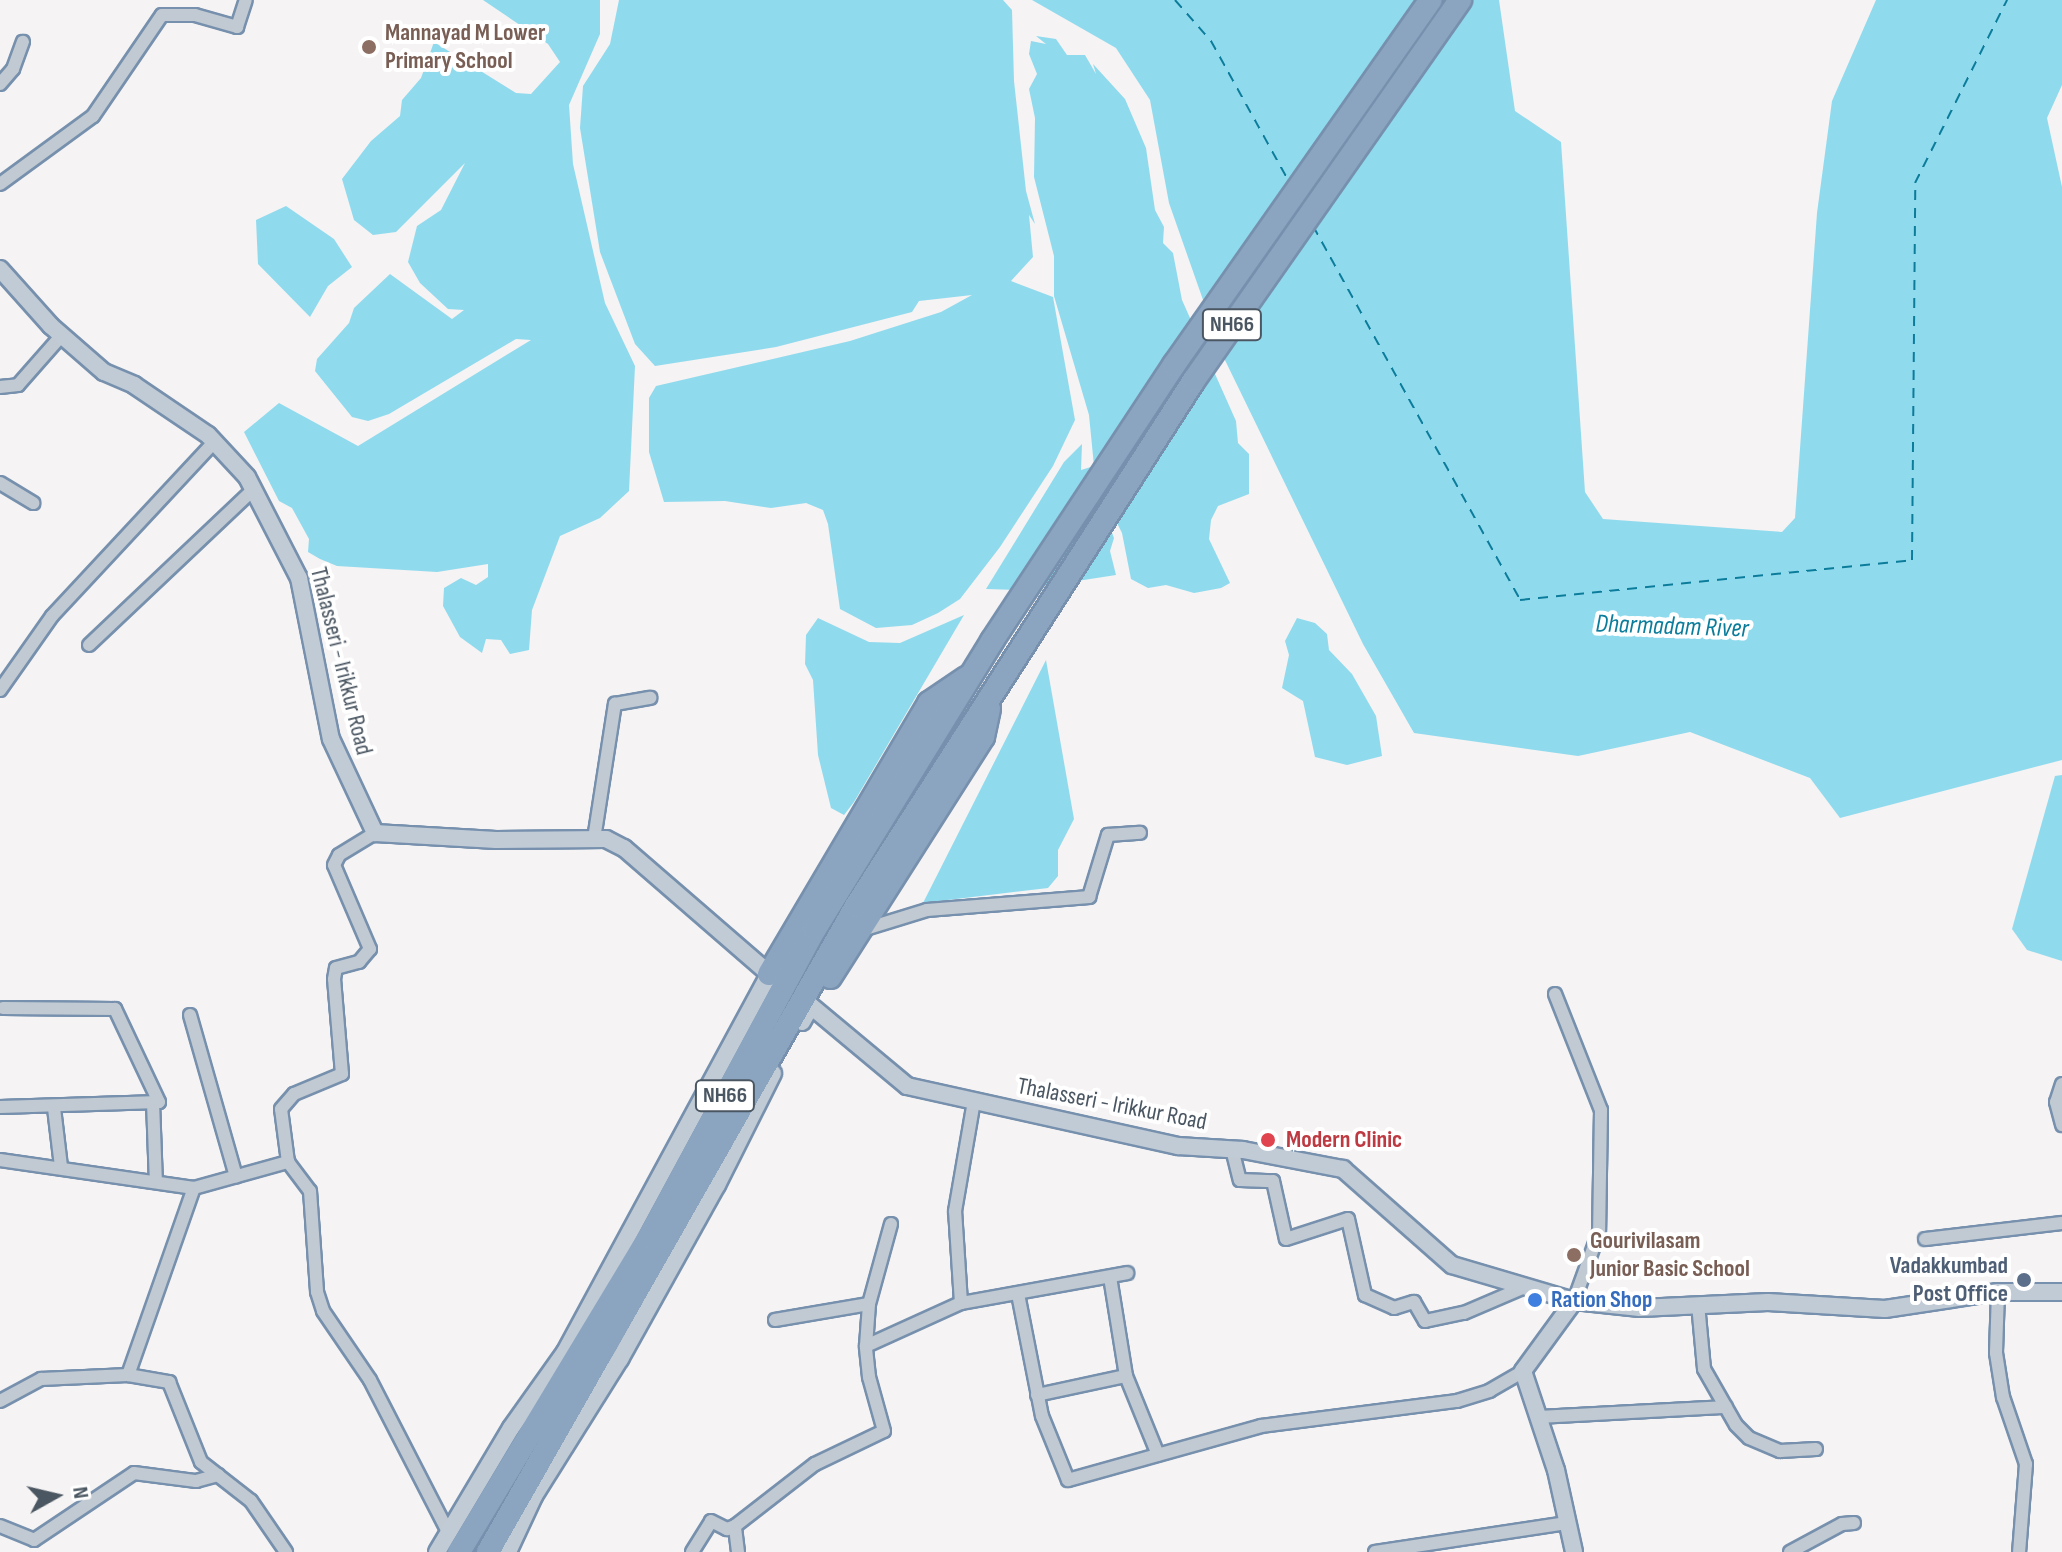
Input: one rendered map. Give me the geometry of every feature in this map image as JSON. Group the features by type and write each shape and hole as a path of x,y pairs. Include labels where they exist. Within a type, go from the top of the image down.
{"highway":[{"name":"NH66","path":"453,1542 649,1237 815,929 992,641 1174,365 1431,0"},
{"name":"NH66","path":"488,1552 833,946 1194,380 1460,0"},
{"path":"772,976 929,703 972,674"},
{"path":"811,1006 983,737 993,692"}],"main road":[{"name":"Thalasseri - Irikkur Road","path":"0,269 62,335 104,372 134,385 215,441 253,490 299,578 331,739 375,833"},
{"path":"375,833 594,839 624,848 772,976 565,1352 453,1542 437,1552"},
{"name":"Thalasseri - Irikkur Road","path":"811,1006 907,1086 1178,1146 1232,1149 1343,1169 1452,1265 1520,1289 1574,1301 1640,1308 1698,1304 1885,1309 1998,1292 2062,1292"},
{"path":"508,1552 534,1496 620,1359 811,1006"},
{"path":"1574,1301 1523,1371 1540,1417 1574,1552"}],"street":[{"path":"0,184 99,110 162,15 195,15 237,27 246,0"},
{"path":"0,84 23,42"},
{"path":"0,387 18,385 62,335"},
{"path":"0,690 52,616 215,441"},
{"path":"0,483 33,503"},
{"path":"89,645 253,490"},
{"path":"594,839 615,704 650,698"},
{"path":"375,833 339,855 334,865 370,949 366,958 336,968 334,979 346,1067 342,1074 294,1094 281,1109 288,1162 304,1175 310,1191 317,1292 323,1311 370,1380 453,1542"},
{"path":"862,930 927,910 1089,897 1108,835 1140,833"},
{"path":"1555,994 1601,1110 1599,1232 1574,1301"},
{"path":"0,1107 54,1108 153,1102 159,1097 128,1045 115,1009 3,1008"},
{"path":"190,1015 236,1177"},
{"path":"2062,1084 2056,1102 2062,1125"},
{"path":"961,1303 955,1211 974,1101"},
{"path":"153,1102 156,1182"},
{"path":"54,1108 61,1167"},
{"path":"1232,1149 1240,1180 1273,1181 1286,1239 1348,1219 1365,1295 1394,1308 1414,1302 1425,1321 1464,1313 1520,1289"},
{"path":"0,1160 194,1188 288,1162"},
{"path":"128,1375 194,1188"},
{"path":"1925,1239 2062,1223"},
{"path":"692,1552 711,1521 727,1529 735,1526 815,1464 884,1431 869,1377 866,1346 869,1304 891,1224"},
{"path":"866,1346 961,1303 1127,1273"},
{"path":"1110,1277 1126,1376 1158,1455"},
{"path":"1998,1292 1996,1353 2003,1397 2026,1464 2019,1552"},
{"path":"1018,1294 1037,1395 1068,1480 1261,1426 1457,1401 1489,1391 1523,1371"},
{"path":"775,1320 869,1304"},
{"path":"1698,1304 1704,1369 1749,1438 1780,1451 1816,1449"},
{"path":"0,1401 41,1379 128,1375 169,1382 201,1462 251,1501 286,1552"},
{"path":"1037,1395 1126,1376"},
{"path":"1540,1417 1726,1407"},
{"path":"0,1526 31,1546 134,1473 196,1481 218,1475"},
{"path":"1375,1552 1567,1523"},
{"path":"1790,1552 1854,1523"},
{"path":"735,1526 738,1552"}],"water":[{"path":"483,0 600,0 600,34 569,105 573,164 605,303 635,366 629,491 600,518 560,536 532,610 529,650 510,654 501,640 486,639 482,653 460,637 443,606 444,588 461,578 476,585 488,577 488,564 437,572 337,566 320,559 308,552 309,539 292,508 279,501 244,432 279,403 358,446 531,340 516,339 389,414 368,421 352,417 315,371 317,359 349,323 354,308 390,274 452,319 464,310 448,309 420,283 408,262 417,226 441,210 465,163 396,232 373,235 354,220 342,179 371,141 400,116 402,100 421,78 434,42 516,93 531,94 560,62 548,44"},
{"path":"619,0 1003,0 1012,10 1014,81 1026,191 1035,224 1029,215 1033,257 1011,281 1053,297 1075,420 1053,466 1000,547 960,599 938,613 912,625 876,628 840,609 828,524 823,510 806,503 771,508 725,501 664,502 649,452 649,398 656,386 850,341 941,312 972,295 919,301 912,312 776,347 655,366 635,344 600,252 580,128 583,86 610,44"},
{"name":"Dharmadam River","path":"1032,0 1499,0 1515,111 1561,142 1585,492 1603,519 1782,532 1795,518 1817,213 1832,101 1876,0 2062,0 2062,85 2047,118 2062,187 2062,760 1840,818 1810,778 1690,732 1578,756 1414,733 1363,644 1222,354 1169,203 1150,100 1116,48"},
{"path":"1036,36 1056,39 1067,55 1085,55 1096,74 1093,64 1125,99 1146,148 1155,210 1164,227 1163,243 1173,253 1182,300 1236,421 1238,443 1249,454 1249,494 1218,506 1211,520 1209,539 1230,583 1221,588 1194,593 1166,585 1148,588 1131,579 1122,533 1106,501 1097,494 1114,538 1110,551 1116,575 1019,590 986,589 1064,462 1082,444 1081,470 1094,466 1089,415 1054,296 1054,256 1034,177 1035,118 1029,89 1037,74 1029,54 1031,41 1046,44"},
{"path":"286,206 334,239 352,267 328,286 310,317 258,264 256,220"},
{"path":"964,615 854,802 844,815 831,808 818,755 813,680 805,664 806,635 818,618 869,642 900,643"},
{"path":"1297,618 1315,623 1327,634 1329,650 1352,674 1376,716 1382,756 1347,765 1315,757 1303,701 1282,688 1289,655 1285,641"},
{"path":"1046,660 1074,819 1058,850 1058,876 1048,888 923,903"},
{"path":"2062,775 2062,961 2027,950 2012,929 2055,776"}],"ferry route":[{"path":"1175,0 1211,41 1289,182"},
{"path":"1313,226 1520,600 1912,560 1915,183 2007,0"}],"place":[{"name":"Mannayad M Lower Primary School","path":"369,47"},
{"name":"Modern Clinic","path":"1268,1140"},
{"name":"Gourivilasam Junior Basic School","path":"1574,1255"},
{"name":"Vadakkumbad Post Office","path":"2024,1280"},
{"name":"Ration Shop","path":"1535,1300"}]}
